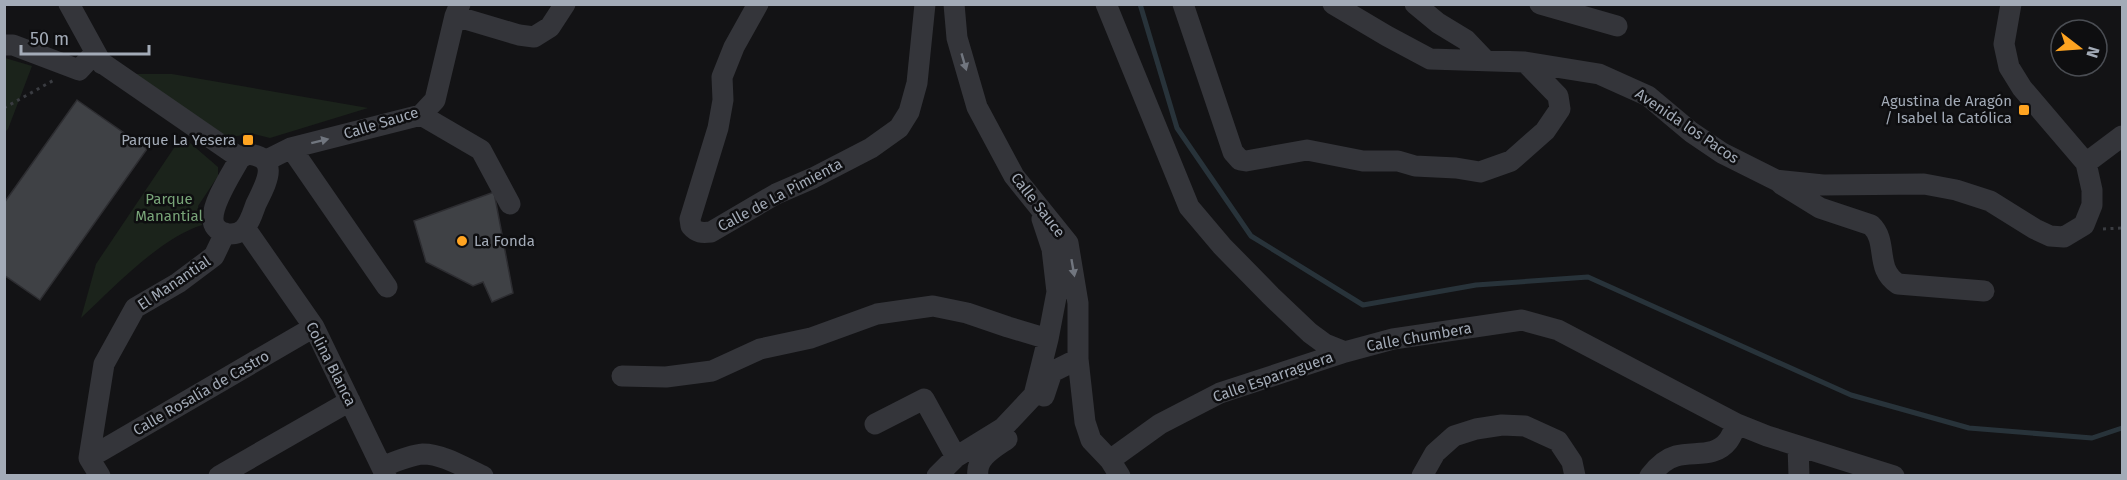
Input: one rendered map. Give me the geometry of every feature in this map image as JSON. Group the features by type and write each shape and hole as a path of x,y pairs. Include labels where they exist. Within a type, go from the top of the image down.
{"street":[{"path":"69,4 102,63"},
{"path":"458,10 519,35 534,37 550,27 565,4"},
{"name":"Calle de La Pimienta","path":"758,4 734,47 722,76 723,100 718,128 690,219 691,226 702,233 711,232 776,194 871,148 899,128 909,112 917,83 925,4"},
{"name":"Calle Sauce","path":"954,4 957,38 977,108 1014,176 1068,243 1078,303 1077,359 1085,422 1091,440 1115,467"},
{"name":"Calle Chumbera","path":"1106,4 1189,207 1222,246 1270,296 1325,344 1345,352 1393,339 1522,320 1558,330 1737,424 1894,476"},
{"path":"1183,4 1233,152 1240,160 1246,161 1307,150 1363,161 1398,161 1415,166 1480,172 1511,161 1545,131 1560,109 1558,96 1525,62"},
{"name":"Avenida los Pacos","path":"1333,4 1430,59 1525,62 1599,74 1648,96 1691,132 1722,153 1776,180 1823,185 1924,184 1956,190 1990,201 2050,236 2064,237 2084,225 2092,206 2092,190 2086,163"},
{"path":"1415,4 1466,40 1485,60"},
{"path":"1540,4 1617,26"},
{"path":"2011,4 2004,44 2009,67 2022,88 2086,163 2122,136"},
{"name":"Calle Sauce","path":"265,161 291,148 420,115 435,99 458,10"},
{"path":"4,45 13,45 78,70 92,56 240,158 248,154 257,155 265,161"},
{"path":"420,115 481,150 510,204"},
{"path":"291,148 387,287"},
{"name":"Colina Blanca","path":"240,158 214,209 212,220 215,228 235,231 314,327 384,471"},
{"name":"El Manantial","path":"94,467 98,400 104,364 135,308 178,284 214,256 235,231 268,180 269,169 265,161"},
{"path":"1776,180 1820,208 1871,225 1877,230 1885,272 1889,279 1898,284 1984,291"},
{"path":"1820,208 1823,185"},
{"path":"937,476 956,457 1003,428 1034,395 1057,292 1052,249 1037,204"},
{"path":"622,376 666,378 712,370 760,349 811,338 877,314 933,306 967,313 1048,339"},
{"name":"Calle Rosalía de Castro","path":"94,467 314,327"},
{"name":"Calle Esparraguera","path":"1115,467 1160,424 1220,393 1345,352"},
{"path":"978,476 977,469 985,454 1023,426 1042,403 1052,372 1077,359"},
{"path":"875,424 924,399 956,457"},
{"path":"219,476 350,401"},
{"path":"1650,476 1659,465 1673,457 1687,453 1704,454 1717,450 1728,442 1737,424"},
{"path":"1422,476 1435,453 1454,436 1476,429 1502,425 1525,426 1557,441 1572,462 1575,476"},
{"path":"1798,446 1799,476"},
{"path":"384,471 401,459 424,454 440,458 483,476"}],"path":[{"path":"4,108 73,68"}],"green space":[{"path":"5,58 32,66 5,132"},
{"path":"134,74 172,74 368,108 270,138 250,133 229,138"},
{"name":"Parque Manantial","path":"182,136 218,167 218,176 198,206 202,225 186,231 154,252 81,318 96,264"}],"building":[{"path":"77,100 147,149 40,300 4,275 4,203"},
{"name":"La Fonda","path":"494,192 513,293 492,302 483,282 473,286 426,262 414,221"}],"waterway":[{"path":"1140,4 1177,128 1251,236 1363,305 1476,285 1588,277 1851,395 1969,428 2092,438 2122,428"}],"place":[{"name":"Agustina de Aragón / Isabel la Católica","path":"2024,110"},
{"name":"Parque La Yesera","path":"248,140"},
{"name":"La Fonda","path":"462,241"}]}
